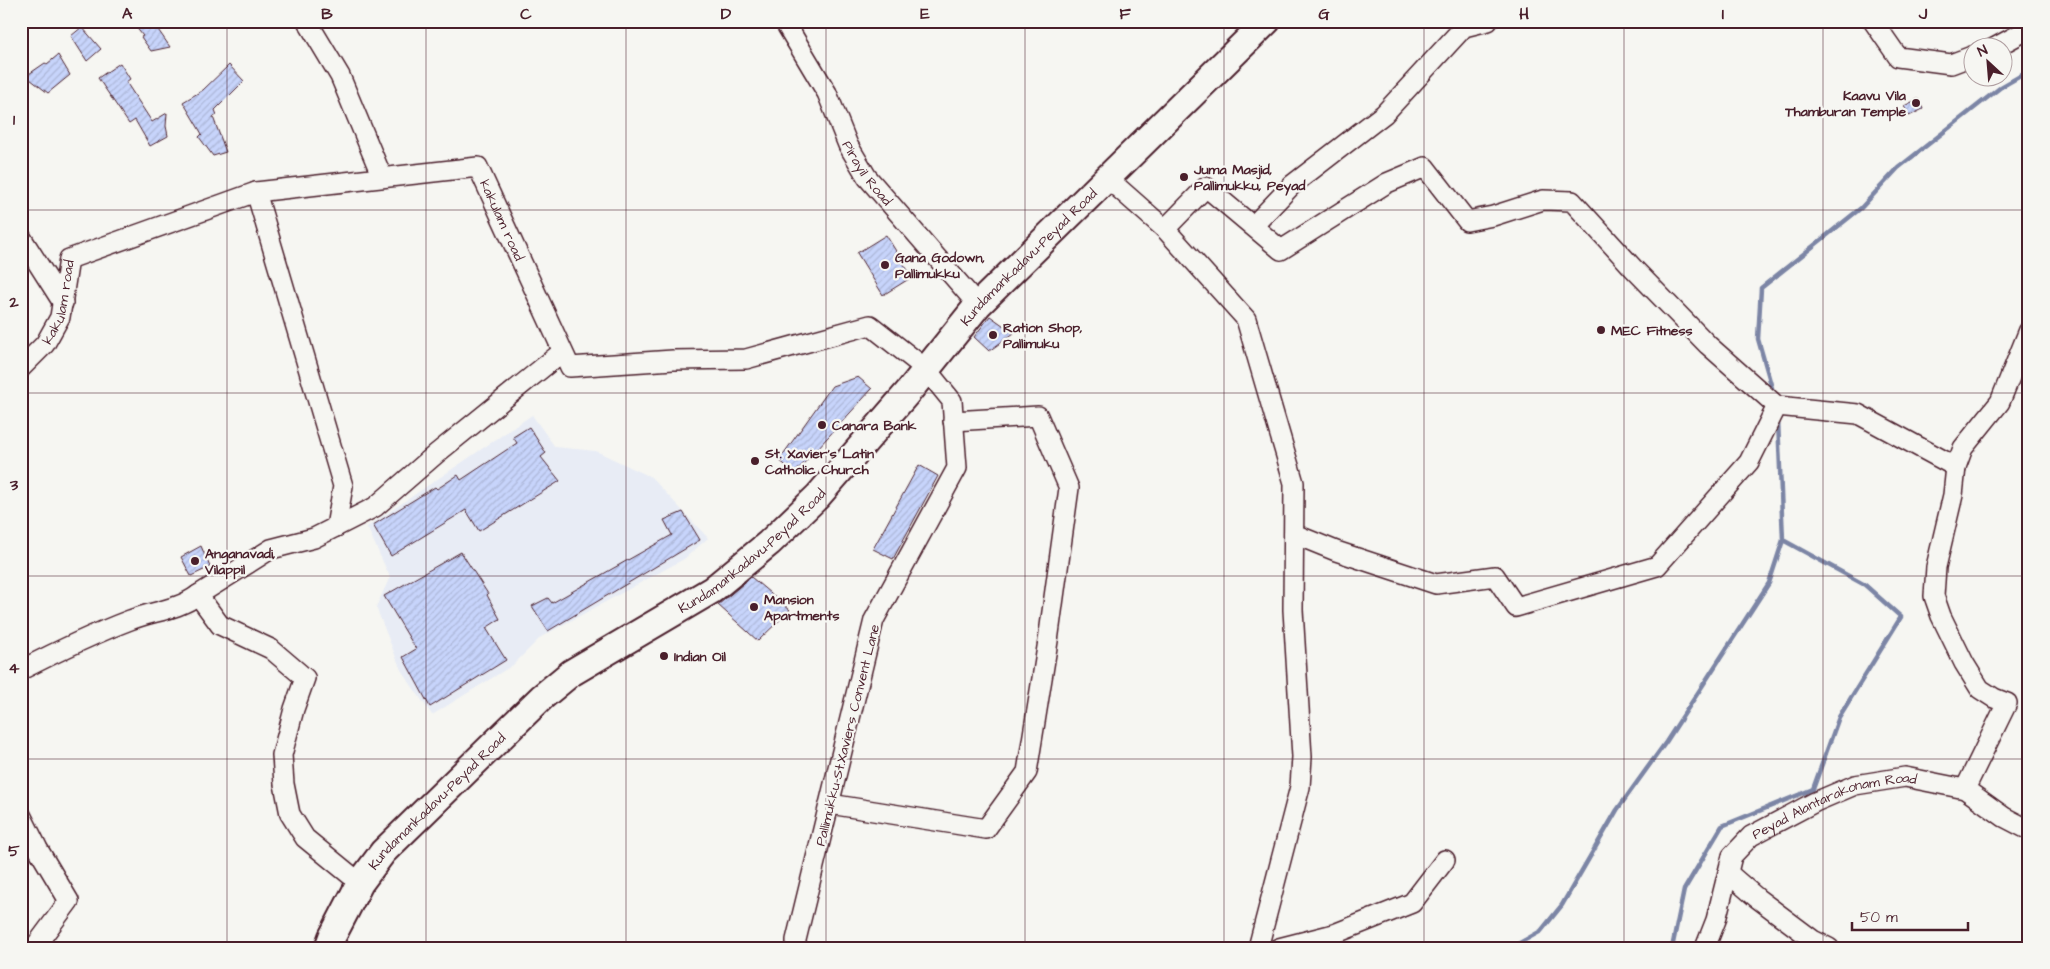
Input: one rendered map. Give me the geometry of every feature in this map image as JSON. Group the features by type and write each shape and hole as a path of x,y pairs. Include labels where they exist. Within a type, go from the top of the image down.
{"main road":[{"name":"Kundamankadavu-Peyad Road","path":"335,944 360,883 383,852 542,697 571,673 712,590 770,543 818,496 909,391 916,362 978,305 1106,177 1267,21"}],"street":[{"path":"307,21 340,76 382,178"},
{"name":"Pirayil Road","path":"784,21 827,93 848,145 867,177 978,305"},
{"path":"1253,226 1292,185 1384,114 1464,28 1488,21"},
{"path":"1873,21 1898,57 1951,64 1962,60"},
{"path":"2012,38 2029,29"},
{"name":"kakulam road","path":"21,368 45,344 60,317 69,259 256,192 478,166 570,367 672,360 746,359 870,325 916,362"},
{"path":"1165,229 1206,187 1281,250 1387,183 1425,167 1467,221 1493,216 1543,200 1572,201 1634,269 1708,344 1778,406 1858,414 1956,467"},
{"path":"1106,177 1165,229 1246,319 1294,482 1293,610 1302,757 1300,786 1258,948"},
{"path":"256,192 343,486 336,527"},
{"path":"21,237 63,303"},
{"path":"1965,789 2007,703 1994,698 1980,689 1949,632 1934,596 1936,567 1953,496 1956,467 1963,448 2000,402 2029,330"},
{"path":"21,670 131,619 187,603 271,549 314,538 375,507 436,454 562,352"},
{"name":"Pallimukku-St.Xaviers Convent Lane","path":"796,948 796,940 874,620 957,468 952,401 916,362"},
{"path":"1294,534 1336,551 1436,584 1495,576 1516,606 1657,566 1749,462 1778,406"},
{"path":"830,804 986,829 1027,772 1069,488 1038,416 954,421"},
{"path":"198,595 220,625 271,649 305,678 294,709 282,755 284,784 290,814 305,838 360,883"},
{"name":"Peyad Alantarakonam Road","path":"1705,948 1716,920 1732,856 1751,836 1816,802 1855,785 1905,777 1965,789 2004,817 2029,830"},
{"path":"21,815 38,849 69,901 58,913 34,948"},
{"path":"1279,948 1334,934 1412,903 1445,860"},
{"path":"1728,873 1757,898 1789,920 1813,940 1829,948"}],"shaded area":[{"path":"532,415 555,447 596,451 651,477 708,538 684,559 541,637 513,665 432,715 401,670 376,607 390,577 367,527"}],"building":[{"path":"131,21 152,21 170,47 151,51 141,37 143,36"},
{"path":"82,27 101,49 87,61 71,36"},
{"path":"58,55 70,75 48,93 26,76"},
{"path":"120,63 130,79 126,82 152,122 167,113 166,126 168,136 150,146 135,120 129,124 98,78"},
{"path":"229,65 244,81 215,110 217,115 213,117 226,152 213,156 199,137 202,134 183,102 203,90"},
{"name":"Kaavu Vila Thamburan Temple","path":"1918,99 1923,109 1909,116 1904,106"},
{"name":"Gana Godown, Pallimukku","path":"886,235 912,277 883,295 857,253"},
{"name":"Ration Shop, Pallimuku","path":"990,316 1014,333 989,351 974,337"},
{"name":"Canara Bank","path":"858,377 872,389 795,473 779,460 832,386"},
{"path":"529,427 546,453 541,457 560,481 479,531 466,510 391,556 373,525 458,475 461,480 517,443 513,437"},
{"path":"919,465 938,476 893,559 873,549"},
{"path":"683,512 700,540 548,631 532,606 548,598 552,603 672,535 664,520"},
{"name":"Anganavadi, Vilappil","path":"201,546 210,567 191,576 181,557"},
{"path":"461,552 488,594 500,619 486,628 506,660 430,707 403,657 416,649 384,596"},
{"name":"Mansion Apartments","path":"751,577 790,610 758,641 718,605"}],"waterway":[{"path":"1774,395 1758,339 1761,288 1861,208 1898,168 2001,87 2029,71"},
{"path":"1511,948 1541,931 1562,905 1617,810 1666,742 1769,583 1783,540 1778,420"},
{"path":"1672,948 1684,890 1722,826 1813,789 1839,717 1901,617 1865,585 1783,540"}],"place":[{"name":"Kaavu Vila Thamburan Temple","path":"1916,103"},
{"name":"Juma Masjid, Pallimukku, Peyad","path":"1184,177"},
{"name":"Gana Godown, Pallimukku","path":"885,265"},
{"name":"MEC Fitness","path":"1601,330"},
{"name":"Ration Shop, Pallimuku","path":"993,335"},
{"name":"Canara Bank","path":"822,425"},
{"name":"St. Xavier's Latin Catholic Church","path":"755,461"},
{"name":"Anganavadi, Vilappil","path":"195,561"},
{"name":"Mansion Apartments","path":"754,607"},
{"name":"Indian Oil","path":"664,656"}]}
